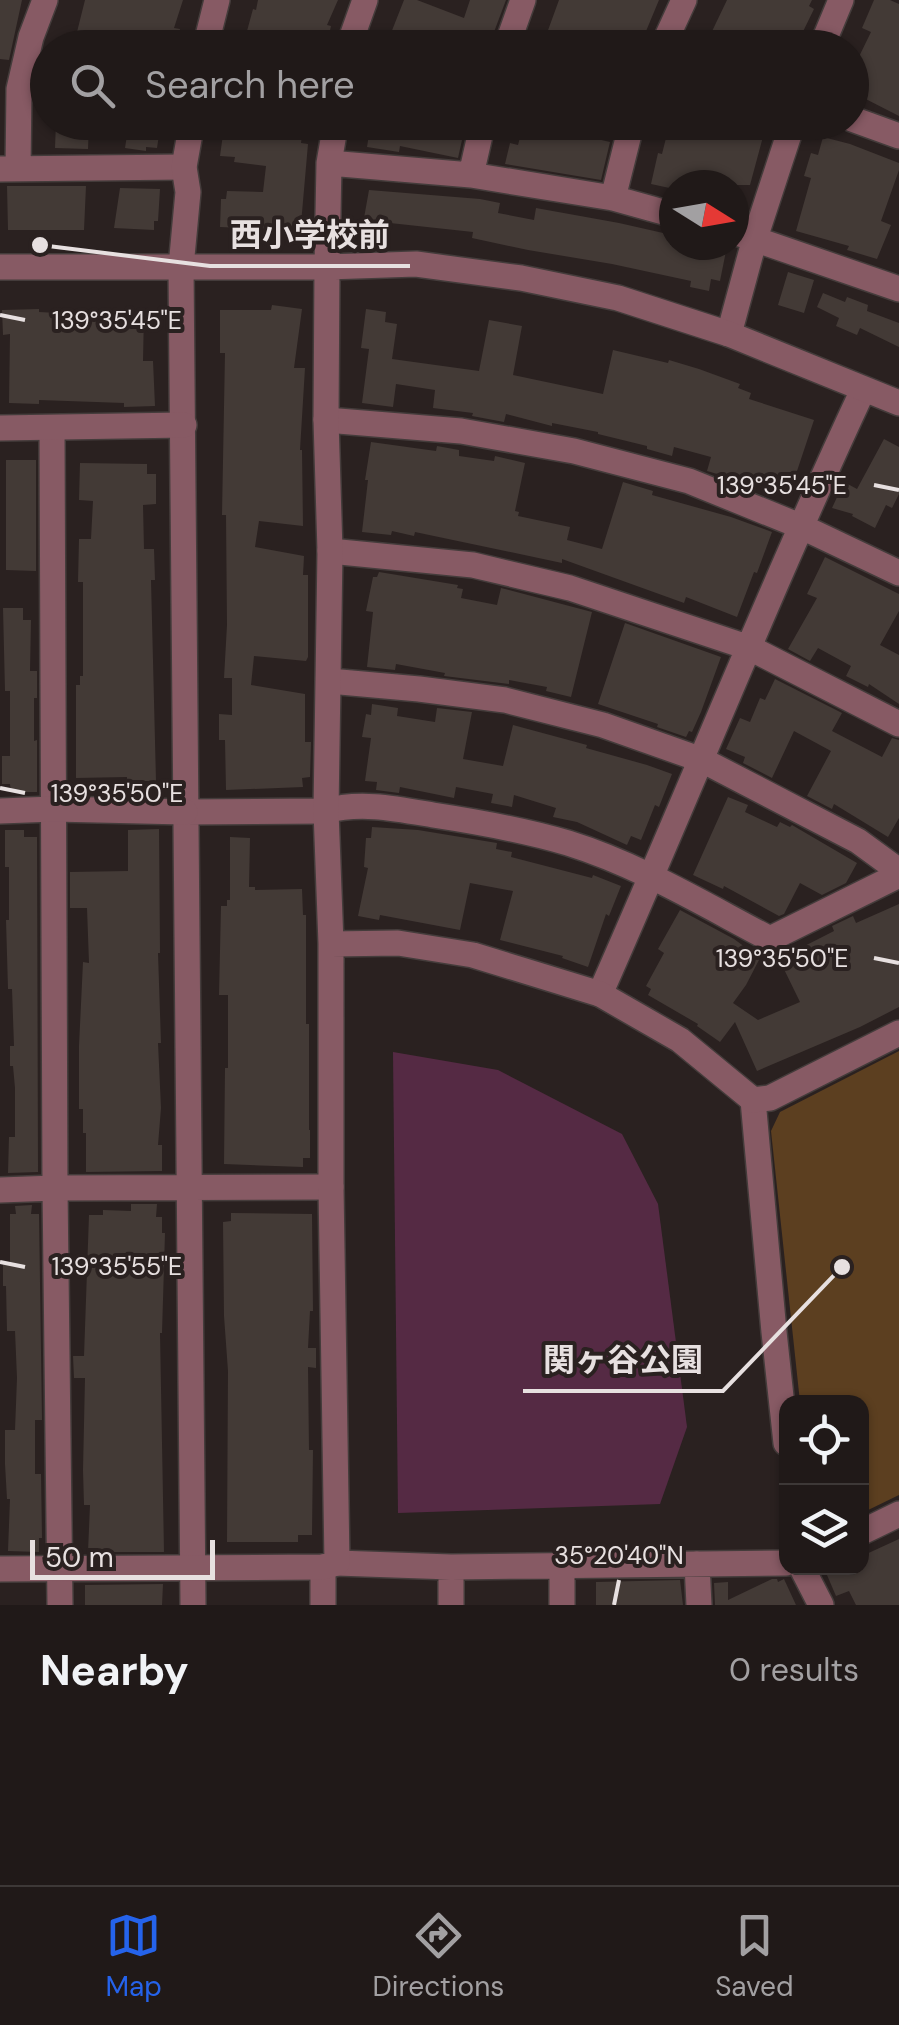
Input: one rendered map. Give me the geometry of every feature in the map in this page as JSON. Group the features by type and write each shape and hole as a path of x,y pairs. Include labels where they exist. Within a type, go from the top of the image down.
{"street":[{"path":"34,30 45,0"},
{"path":"210,30 217,0"},
{"path":"354,30 365,0"},
{"path":"512,30 523,0"},
{"path":"670,30 684,0"},
{"path":"829,30 841,0"},
{"path":"30,41 19,89 9,169 184,167"},
{"path":"869,125 899,136"},
{"path":"189,140 184,167 188,192 181,267 192,1605"},
{"path":"324,1605 330,1565 331,944 326,811 330,551 326,420 329,163 333,140"},
{"path":"471,175 480,140"},
{"path":"614,198 628,140"},
{"path":"749,223 785,140"},
{"path":"329,163 471,175 614,198 659,211"},
{"path":"749,237 899,290"},
{"path":"729,334 740,260"},
{"path":"0,267 416,264 522,278 618,298 729,334 899,403"},
{"path":"600,994 800,526 863,390"},
{"path":"326,420 461,432 574,451 690,481 800,526 899,573"},
{"path":"0,428 184,425"},
{"path":"52,428 60,1605"},
{"path":"330,551 474,566 570,588 750,648 899,724"},
{"path":"0,812 326,811 346,805 487,823 571,844 652,876 770,939 899,873 858,841 702,760 603,724 504,700 330,681"},
{"path":"331,944 398,943 473,955 600,994 680,1040 754,1100 781,1395"},
{"path":"754,1100 770,1098 899,1032"},
{"path":"0,1190 331,1187"},
{"path":"869,1529 899,1514"},
{"path":"0,1569 779,1563"},
{"path":"562,1564 562,1605"},
{"path":"698,1564 699,1605"},
{"path":"451,1568 451,1605"},
{"path":"806,1575 821,1605"}],"shaded area":[{"path":"899,1051 899,1495 869,1510 869,1395 799,1395 771,1131 780,1112"},
{"path":"393,1052 498,1070 622,1134 658,1204 687,1427 660,1504 398,1513"}],"building":[{"path":"0,0 22,0 9,60 0,59"},
{"path":"85,0 183,0 174,28 180,30 78,30"},
{"path":"258,0 338,0 327,25 330,30 247,30 253,9 256,10"},
{"path":"404,0 417,0 464,18 470,0 506,0 495,30 392,30"},
{"path":"559,0 659,0 646,30 548,30"},
{"path":"727,0 812,0 809,6 814,9 804,30 713,30"},
{"path":"874,0 899,4 899,116 869,101 871,32 862,28"},
{"path":"55,140 88,140 88,149 55,148"},
{"path":"126,140 158,140 157,148 146,147 146,151 125,148"},
{"path":"222,140 301,140 308,144 301,224 294,224 293,230 220,227 221,199 226,199 227,191 263,192 266,166 220,156"},
{"path":"368,140 462,140 458,158 400,146 399,152 367,147"},
{"path":"519,140 610,142 601,180 505,164 510,143 518,145"},
{"path":"666,140 762,140 750,185 749,170 659,170 659,186 651,184 658,153 662,154"},
{"path":"822,140 835,140 899,163 881,221 891,225 877,259 847,250 849,246 796,231 811,178 804,176 811,153 818,155"},
{"path":"7,186 86,186 84,230 8,230"},
{"path":"120,188 160,189 154,230 114,228"},
{"path":"369,190 480,199 500,203 498,213 534,220 536,208 659,232 659,260 724,260 720,281 711,279 709,291 690,287 691,281 472,238 473,232 390,223 389,232 365,229"},
{"path":"788,272 814,280 804,313 778,305"},
{"path":"823,293 845,302 847,297 868,305 867,311 899,323 899,347 860,328 857,335 836,326 839,318 817,307"},
{"path":"272,305 302,309 294,368 305,368 300,450 303,526 259,521 255,547 304,556 303,575 308,575 308,657 306,661 254,656 251,685 305,694 305,742 311,742 310,777 302,778 303,787 226,790 225,740 219,740 219,714 232,715 232,678 224,678 225,353 220,353 220,310 271,310"},
{"path":"366,309 386,312 385,322 397,324 392,359 479,371 489,320 522,326 513,375 603,394 613,350 668,363 669,360 740,384 738,388 751,393 749,399 814,420 789,495 707,471 711,457 674,447 672,456 598,432 506,414 504,422 433,408 435,390 396,384 393,407 362,403 369,349 361,348"},
{"path":"2,310 114,316 144,313 143,361 153,361 155,406 39,400 39,404 9,403 10,334 3,335"},
{"path":"884,439 899,447 899,494 892,508 886,505 875,528 853,514 832,508 844,482 857,489"},
{"path":"371,442 436,451 437,446 459,450 459,456 494,461 495,456 525,463 515,511 518,516 570,527 567,540 602,549 623,482 653,491 652,495 772,532 737,617 686,597 684,603 562,559 562,563 415,532 414,536 392,531 391,535 362,532"},
{"path":"6,460 36,460 36,571 6,570"},
{"path":"80,463 147,464 147,474 156,474 156,504 143,505 144,549 154,549 155,580 151,580 156,781 76,778 76,685 80,685 83,676 79,539 91,539 93,501 79,500"},
{"path":"825,557 899,594 899,611 880,645 899,655 899,704 869,684 868,687 846,676 851,666 818,648 810,661 788,649 817,598 807,594"},
{"path":"379,572 458,585 463,589 461,598 497,605 501,588 592,612 571,697 546,691 547,687 509,680 509,684 444,676 445,673 396,664 395,670 367,667 373,612 366,611 373,577"},
{"path":"3,608 23,608 23,620 31,620 30,671 37,671 37,792 11,792 10,784 2,784 2,756 10,756 10,691 5,691"},
{"path":"625,623 721,657 701,712 686,737 598,704"},
{"path":"775,679 842,713 832,731 882,757 892,738 899,740 899,818 888,837 834,804 832,809 807,796 831,751 794,731 772,778 743,763 745,757 726,749 740,718 750,722 760,698 765,700"},
{"path":"372,704 398,708 397,716 435,722 437,708 472,712 463,759 503,766 513,725 672,774 641,840 631,836 627,845 577,822 553,817 556,808 514,795 512,807 491,803 493,794 456,787 454,798 400,787 399,793 376,790 377,782 365,781 371,738 362,737"},
{"path":"728,797 748,805 745,812 777,827 780,822 792,825 857,863 846,883 822,895 800,883 784,914 779,916 724,886 723,889 693,875"},
{"path":"372,827 497,843 496,849 512,852 511,857 592,878 593,875 621,886 609,916 606,914 588,967 563,956 500,940 513,891 470,883 460,930 380,915 379,920 358,916 368,868 364,867 366,838 371,838"},
{"path":"159,829 158,1145 162,1145 162,1171 86,1172 86,1133 83,1109 79,1109 79,1046 83,962 89,963 87,908 70,908 70,872 128,871 128,830"},
{"path":"5,830 24,830 24,837 37,837 38,1172 8,1173 9,1137 15,1137 15,1088 10,1066 10,1046 14,1046 12,989 8,989 9,867 5,867"},
{"path":"230,837 250,838 249,887 302,889 306,915 310,1130 310,1158 303,1158 303,1167 224,1164 228,995 219,995 221,906 227,906 230,900"},
{"path":"899,904 899,1007 757,1071 735,1022 720,1042 698,1024 648,995 651,989 646,986 664,953 658,949 680,910 760,958 733,1003 758,1020 800,1002 779,959 834,931 832,926 853,916 856,923"},
{"path":"131,1204 157,1204 156,1217 162,1217 165,1233 160,1333 164,1552 88,1552 90,1505 84,1505 83,1470 85,1378 74,1378 73,1356 84,1356 89,1215 103,1215 103,1210 131,1211"},
{"path":"32,1205 31,1214 39,1214 42,1420 35,1420 35,1474 41,1474 39,1552 8,1551 10,1499 5,1464 5,1430 15,1430 17,1378 15,1331 7,1331 3,1263 10,1263 10,1214 16,1214 15,1206"},
{"path":"231,1213 312,1214 313,1311 308,1348 316,1348 316,1368 308,1367 309,1450 313,1450 312,1535 298,1535 298,1542 227,1542 228,1371 223,1222 231,1221"},
{"path":"899,1539 899,1605 856,1605 849,1591 836,1596 827,1575 869,1575 869,1553"},
{"path":"772,1579 784,1579 796,1605 715,1605 714,1583 728,1582 728,1600"},
{"path":"680,1580 683,1605 596,1605 596,1582"},
{"path":"163,1584 162,1605 85,1605 85,1585"}],"place":[{"name":"西小学校前","path":"40,245"},
{"name":"関ヶ谷公園","path":"842,1267"}]}
